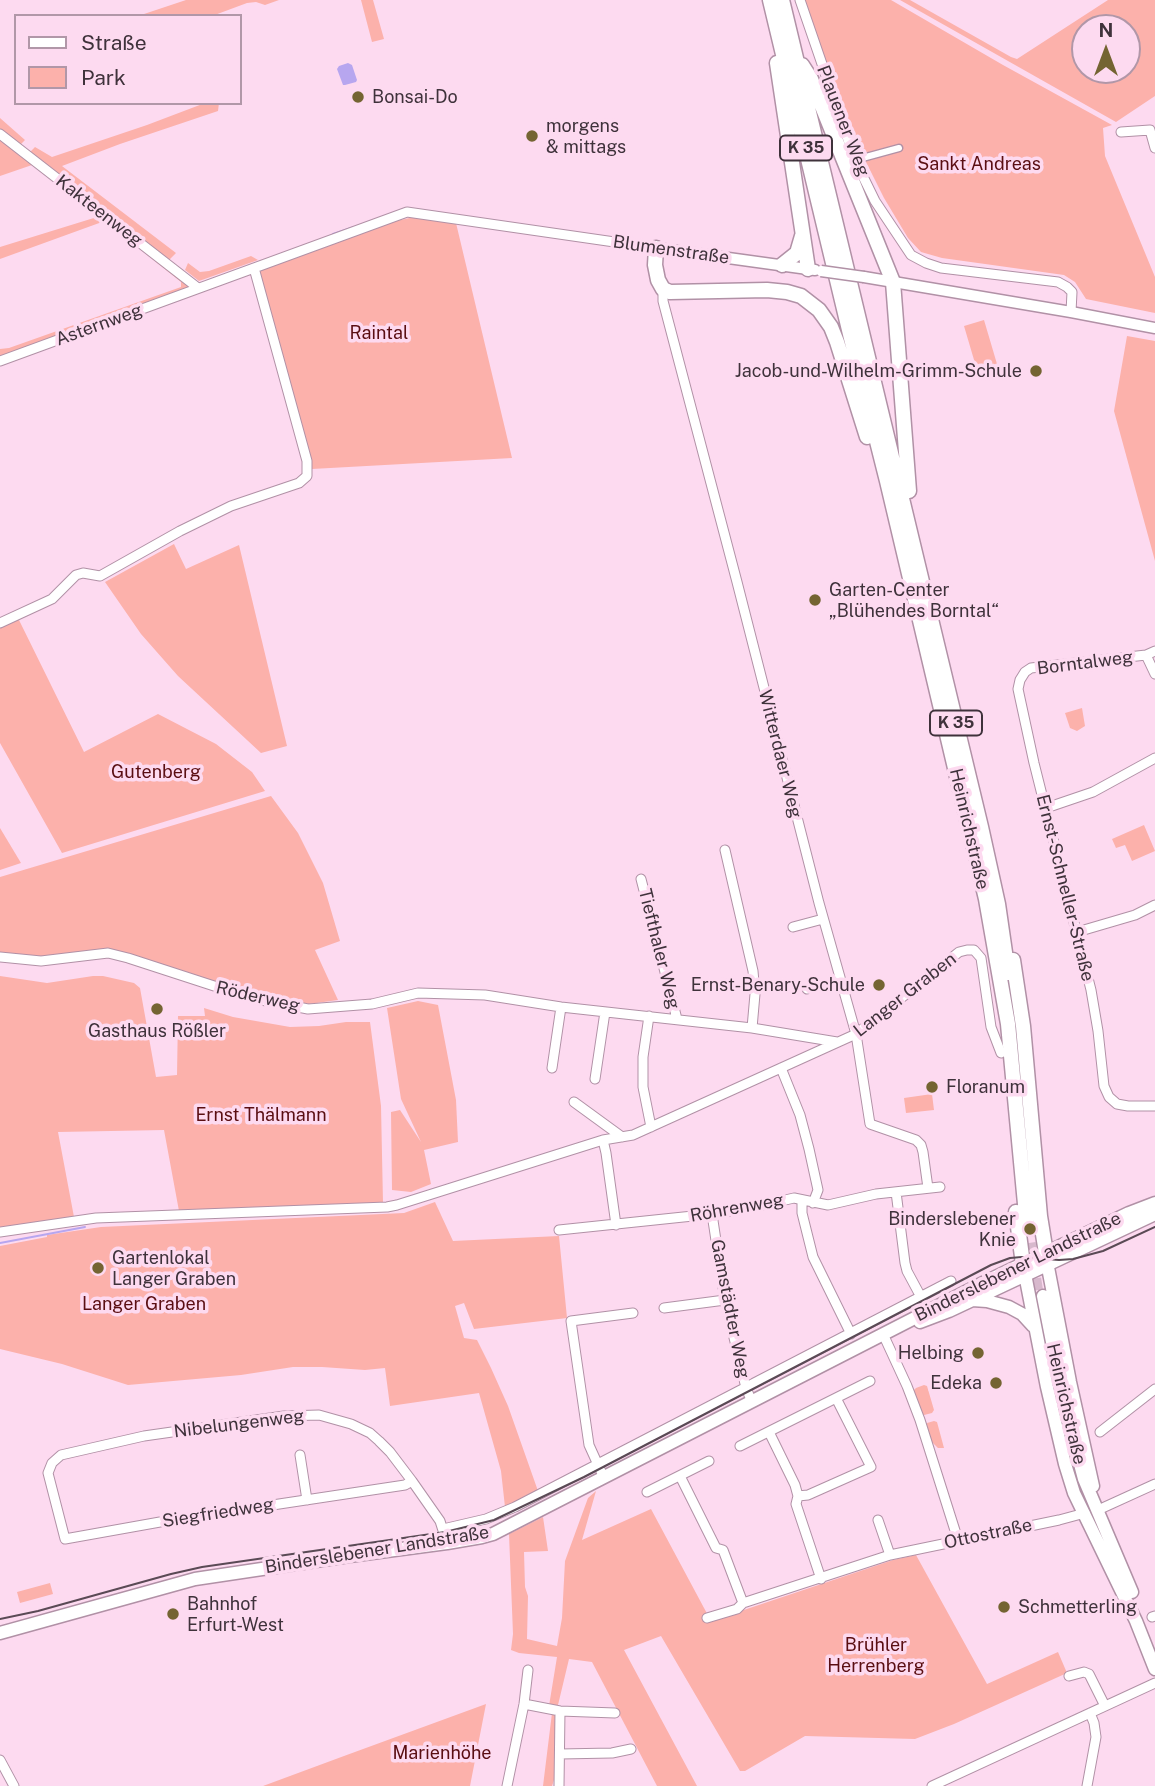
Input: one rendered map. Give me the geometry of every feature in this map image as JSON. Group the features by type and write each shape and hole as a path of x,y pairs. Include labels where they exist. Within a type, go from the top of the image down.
{"highway":[{"name":"K 35","path":"770,0 850,276"},
{"name":"K 35","path":"782,0 850,276"},
{"path":"775,20 773,36 803,235 815,270"},
{"path":"795,55 811,79 893,282 911,531"},
{"path":"782,265 797,253 803,235"},
{"path":"656,248 656,272 663,289 670,292 787,292 801,296 819,310 831,327 837,342 878,473 887,481"},
{"name":"Heinrichstraße","path":"850,276 887,481 1001,952"},
{"name":"Heinrichstraße","path":"850,276 998,904 1007,1024 1030,1225"},
{"name":"K 35","path":"1001,952 1001,1052 1012,1179 1024,1269"},
{"name":"K 35","path":"1001,952 1013,959 1023,1026 1039,1202 1047,1258"}],"main road":[{"name":"Binderslebener Landstraße","path":"0,1633 195,1579 482,1537 512,1525 883,1334 1047,1258 1140,1208 1155,1203"},
{"name":"Binderslebener Landstraße","path":"1047,1258 1155,1214"},
{"name":"Heinrichstraße","path":"1047,1258 1070,1382 1091,1471 1091,1511"},
{"name":"Binderslebener Landstraße","path":"883,1334 937,1316 1024,1269"},
{"name":"Heinrichstraße","path":"1024,1269 1047,1387 1074,1493 1091,1511 1155,1647"},
{"name":"Heinrichstraße","path":"1040,1296 1100,1549 1120,1586 1155,1669"},
{"path":"971,1300 1009,1307 1022,1314 1034,1327"}],"street":[{"name":"Plauener Weg","path":"800,0 855,160 875,201 911,255 941,268 1058,282 1072,292 1071,312"},
{"path":"1121,132 1150,130 1155,148"},
{"name":"Kakteenweg","path":"0,134 198,288"},
{"path":"855,160 899,149"},
{"name":"Blumenstraße","path":"198,288 407,212 893,282 1155,328"},
{"path":"0,622 52,599 76,575 83,573 100,576 231,506 299,483 307,476 307,461 254,268"},
{"name":"Asternweg","path":"0,361 198,288"},
{"name":"Witterdaer Weg","path":"663,289 663,301 823,919 856,1034 870,1124 916,1140 921,1145 928,1188"},
{"path":"1151,653 1155,674"},
{"name":"Borntalweg","path":"1020,680 1031,668 1151,653"},
{"name":"Ernst-Schneller-Straße","path":"1020,680 1019,696 1091,990 1104,1086 1109,1097 1117,1104 1155,1106"},
{"path":"1046,808 1093,792 1155,758"},
{"path":"725,850 752,971 755,994 752,1028"},
{"name":"Tiefthaler Weg","path":"641,878 677,1019"},
{"path":"1077,932 1135,915 1155,905"},
{"path":"793,927 823,919"},
{"name":"Langer Graben","path":"0,1232 96,1218 387,1207 603,1140 633,1135 856,1034 959,952 967,950 974,950 981,958 991,1027 1001,1052"},
{"name":"Röderweg","path":"0,957 41,961 108,953 251,998 308,1009 372,1004 418,993 485,995 561,1007 752,1028 838,1042"},
{"path":"807,989 841,981"},
{"path":"552,1068 561,1007"},
{"path":"595,1079 605,1012"},
{"path":"649,1016 643,1057 643,1087 651,1127"},
{"path":"781,1068 800,1115 809,1149 818,1190 813,1203"},
{"path":"574,1102 622,1137"},
{"path":"603,1140 616,1225"},
{"name":"Röhrenweg","path":"559,1230 712,1214 794,1198 828,1205 876,1194 940,1187"},
{"path":"895,1192 905,1263 921,1297"},
{"path":"802,1201 802,1213 813,1257 851,1334"},
{"name":"Gamstädter Weg","path":"712,1214 725,1300 746,1388 752,1402"},
{"name":"Binderslebener Landstraße","path":"443,1529 507,1511 951,1281"},
{"path":"664,1308 725,1300"},
{"path":"604,1478 586,1433 571,1321 633,1313"},
{"path":"883,1334 907,1386 933,1457 958,1540"},
{"path":"740,1446 870,1381"},
{"path":"1100,1432 1155,1389"},
{"path":"798,1496 808,1495 871,1466 836,1398"},
{"name":"Nibelungenweg","path":"54,1498 48,1473 52,1463 61,1455 144,1436 294,1415 319,1415 344,1421 370,1433 390,1452 440,1521 447,1543"},
{"path":"769,1432 795,1485 798,1496 796,1504 821,1578"},
{"path":"300,1455 307,1500"},
{"path":"647,1492 709,1461"},
{"path":"680,1475 716,1548 723,1550 743,1604"},
{"name":"Siegfriedweg","path":"54,1498 65,1539 405,1485 412,1481"},
{"name":"Ottostraße","path":"707,1618 890,1555 1059,1520 1091,1511 1155,1484"},
{"path":"878,1520 890,1555"},
{"path":"507,1786 524,1704 528,1670"},
{"path":"1069,1676 1084,1672 1088,1674 1105,1706"},
{"path":"932,1786 1155,1683"},
{"path":"524,1704 560,1711 615,1713"},
{"path":"559,1786 560,1711"},
{"path":"1087,1786 1096,1737 1090,1713"},
{"path":"560,1754 612,1753 631,1749"},
{"path":"0,1760 14,1786"}],"green space":[{"path":"186,0 279,0 265,5 247,3 217,14 144,14"},
{"path":"361,0 373,0 384,39 372,42"},
{"name":"Sankt Andreas","path":"804,0 891,0 1112,125 1103,128 1105,156 1155,277 1155,313 1086,299 1075,282 1064,275 942,258 921,252 908,238 863,156 858,154"},
{"path":"900,0 910,0 1017,59 1071,24 1071,84 1141,84 1141,14 1086,14 1108,0 1155,0 1155,96 1116,122"},
{"path":"200,105 219,105 218,111 62,166 176,253 169,260 30,152 35,147 52,157"},
{"path":"0,118 25,140 20,145 0,130"},
{"path":"0,140 32,165 0,176"},
{"path":"97,217 105,219 189,287 188,289 0,356 0,349 181,287 181,282 111,226 102,222 0,259 0,247"},
{"name":"Raintal","path":"414,217 456,223 512,458 312,469 259,270"},
{"path":"251,256 258,260 199,281 185,270 188,263 200,272 209,271"},
{"path":"984,320 997,364 977,370 964,326"},
{"path":"1127,336 1155,341 1155,561 1114,411"},
{"name":"Gutenberg","path":"174,544 186,569 239,545 287,746 261,753 178,676 141,634 105,582"},
{"name":"Gutenberg","path":"18,618 84,752 158,714 216,744 252,772 265,791 62,853 0,743 0,626"},
{"path":"1082,708 1085,726 1077,731 1070,728 1065,713"},
{"path":"271,796 298,833 323,883 340,941 315,950 338,1000 309,1004 248,993 108,950 48,958 0,952 0,877"},
{"path":"1144,825 1155,851 1132,861 1125,845 1116,848 1112,839"},
{"path":"0,828 21,863 0,870"},
{"name":"Ernst Thälmann","path":"0,976 47,983 103,976 134,983 140,988 156,1077 177,1075 178,1016 205,1016 204,1008 233,1017 290,1027 370,1022 381,1106 383,1203 179,1211 164,1130 58,1132 74,1217 0,1227"},
{"path":"418,1001 438,1005 456,1100 458,1142 424,1150 431,1184 411,1192 392,1190 391,1112 400,1110 421,1142 401,1099 387,1008"},
{"path":"932,1094 934,1110 906,1113 904,1098"},
{"name":"Langer Graben","path":"435,1202 453,1241 559,1236 567,1318 474,1329 464,1303 455,1306 464,1338 477,1340 491,1368 508,1406 538,1491 505,1507 501,1471 479,1393 390,1406 385,1368 365,1370 293,1367 241,1375 128,1385 62,1364 0,1349 0,1246 47,1235 101,1227 404,1213"},
{"path":"927,1386 934,1410 922,1415 912,1392"},
{"path":"937,1422 944,1448 938,1448 932,1442 926,1425"},
{"name":"Brühler Herrenberg","path":"596,1491 582,1540 651,1509 711,1621 893,1560 916,1555 987,1684 1058,1652 1067,1673 915,1739 805,1736 745,1771 740,1771 661,1636 624,1650 697,1786 657,1786 592,1662 569,1659 558,1705 554,1780 552,1786 543,1786 552,1713 548,1712 557,1657 511,1650 513,1634 509,1534 543,1517 548,1551 524,1552 525,1587 528,1596 527,1639 557,1646 562,1618 565,1561 588,1498"},
{"path":"50,1583 53,1594 20,1603 17,1592"},
{"name":"Marienhöhe","path":"486,1704 470,1786 263,1786 344,1756"}],"shaded area":[{"path":"348,63 352,65 357,80 343,85 337,69"}],"waterway":[{"path":"333,234 354,227"},
{"path":"0,1243 85,1227"}],"tunnel":[{"path":"1027,1225 1038,1297"}],"tram line":[{"path":"0,1619 202,1567 445,1532 494,1520 584,1477 991,1265 1022,1257 1073,1259 1103,1251 1155,1227"}],"place":[{"name":"Bonsai-Do","path":"358,97"},
{"name":"morgens & mittags","path":"532,136"},
{"name":"Jacob-und-Wilhelm-Grimm-Schule","path":"1036,371"},
{"name":"Garten-Center „Blühendes Borntal“","path":"815,600"},
{"name":"Ernst-Benary-Schule","path":"879,985"},
{"name":"Gasthaus Rößler","path":"157,1009"},
{"name":"Floranum","path":"932,1087"},
{"name":"Binderslebener Knie","path":"1030,1229"},
{"name":"Gartenlokal Langer Graben","path":"98,1268"},
{"name":"Helbing","path":"978,1353"},
{"name":"Edeka","path":"996,1383"},
{"name":"Schmetterling","path":"1004,1607"},
{"name":"Bahnhof Erfurt-West","path":"173,1614"}]}
